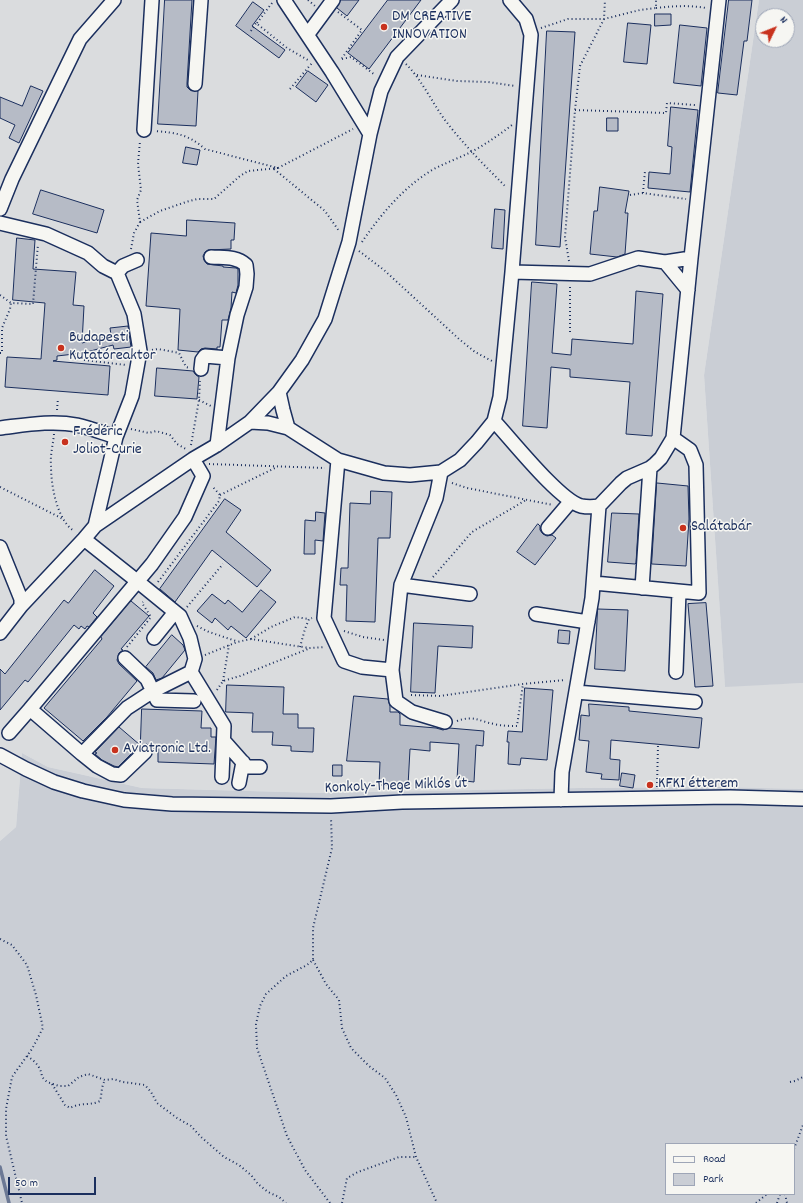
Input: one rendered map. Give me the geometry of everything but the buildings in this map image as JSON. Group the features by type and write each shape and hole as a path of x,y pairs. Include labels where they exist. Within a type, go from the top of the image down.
{"street":[{"path":"0,209 12,179 80,39 114,0"},
{"path":"144,130 152,0"},
{"path":"195,84 201,0"},
{"path":"284,0 308,34 366,128"},
{"path":"308,34 333,0"},
{"path":"0,633 21,606 95,526 194,458 217,445 250,422 279,392 302,360 325,319 353,246 366,128 381,92 397,57 452,0"},
{"path":"250,422 268,423 288,428 338,464 384,473 410,475 441,472 460,460 494,421 500,397 512,272 531,35 526,19 512,0"},
{"path":"561,800 562,772 594,583 599,506 627,478 650,468 661,458 673,438 718,5"},
{"path":"0,223 46,234 88,254 103,266 117,273 134,314 139,338 140,351 138,366 132,396 116,437 95,526"},
{"path":"211,257 240,260 246,265 247,274 246,287 236,315 228,358 217,445"},
{"path":"512,272 590,274 638,258 665,262 691,258"},
{"path":"117,273 123,266 134,261"},
{"path":"665,262 688,290"},
{"path":"201,369 202,360 205,356 228,358"},
{"path":"279,392 288,428"},
{"path":"494,421 568,504 580,506 599,506"},
{"path":"0,428 38,423 56,423 77,425 116,437"},
{"path":"594,583 699,593 696,465 690,450 673,438"},
{"path":"9,733 152,564 186,518 203,476 194,458"},
{"path":"338,464 324,618 344,661 362,667 392,670"},
{"path":"642,588 650,468"},
{"path":"441,472 436,498 401,585 392,670 396,701 412,712 445,722"},
{"path":"548,528 568,504"},
{"path":"82,754 127,708 153,691 191,672 195,659 190,638 177,614 84,539"},
{"path":"0,547 21,599 21,606"},
{"path":"401,585 470,594"},
{"path":"676,672 680,592"},
{"path":"154,638 177,614"},
{"path":"536,614 588,622"},
{"path":"125,658 147,679 157,700 194,701"},
{"path":"191,672 224,726 222,777"},
{"path":"576,692 694,702"},
{"path":"30,709 97,766 112,774 121,775 146,752"},
{"path":"224,741 247,766 260,767"},
{"name":"Konkoly-Thege Miklós út","path":"0,755 54,782 83,791 124,800 179,804 331,806 402,802 730,797 803,799"},
{"path":"239,783 242,762"}],"path":[{"path":"256,23 274,0"},
{"path":"570,332 570,274 565,237 574,110 580,66 604,18 605,0"},
{"path":"656,0 656,8"},
{"path":"530,31 568,19 604,18 673,6 718,5"},
{"path":"340,60 351,57 386,82"},
{"path":"397,57 407,64 417,75 447,123 471,152 518,200"},
{"path":"290,89 312,62"},
{"path":"417,75 457,81 488,82 527,89"},
{"path":"574,110 666,113 667,103 707,106"},
{"path":"353,246 391,204 432,170 471,152 499,136 516,122 525,117"},
{"path":"134,261 131,246 134,233 140,222 160,211 186,202 197,199 214,198 248,171 278,168 366,128"},
{"path":"140,222 137,200 141,190 138,164 140,139 144,130 177,133 198,143 205,149 278,168"},
{"path":"274,168 324,212 342,236 384,270 438,321 475,352 491,361 503,361"},
{"path":"643,193 646,171"},
{"path":"630,195 643,193 697,200"},
{"path":"0,295 11,303 33,304 39,233"},
{"path":"0,353 2,353 2,328 11,303"},
{"path":"136,430 149,433 156,431 170,435 182,448 190,450 199,400 201,369 186,367 179,353 158,349 140,351"},
{"path":"84,360 138,366"},
{"path":"56,423 50,466 56,503 68,527 84,539"},
{"path":"194,458 199,463 278,467 338,464"},
{"path":"220,495 278,467"},
{"path":"203,476 220,495"},
{"path":"457,485 526,500 568,504"},
{"path":"0,487 63,519"},
{"path":"125,658 126,649 152,617 142,603 219,501 220,495"},
{"path":"422,588 472,532 526,500"},
{"path":"223,564 177,614 209,632 237,642"},
{"path":"195,659 237,642 251,639 271,627 295,617 309,619"},
{"path":"251,639 309,648 338,646"},
{"path":"209,701 223,681 230,645"},
{"path":"223,681 240,676 309,648"},
{"path":"395,695 440,696 523,684 579,678"},
{"path":"445,722 454,722 466,718 479,719 494,724 517,726 523,684"},
{"path":"657,775 658,745"},
{"path":"331,806 332,848 313,928 313,960 326,984 339,1000 342,1028 351,1048 369,1066 385,1078 396,1095 406,1117 416,1157 437,1203"},
{"path":"0,939 12,945 27,965 36,995 43,1028 27,1056 12,1076 6,1109 6,1136 22,1203"},
{"path":"313,960 307,965 286,976 266,994 260,1006 256,1024 257,1048 287,1136 306,1170 330,1203"},
{"path":"27,1056 35,1061 41,1070 42,1077 47,1082 59,1086 68,1086 79,1077 88,1074 105,1080 113,1078 123,1082 145,1085 157,1103 177,1118 191,1126 224,1158 239,1165 251,1175 258,1184 268,1192 279,1196 286,1203"},
{"path":"790,1082 803,1077"},
{"path":"52,1084 65,1106 70,1108 77,1104 93,1105 100,1101 102,1093 101,1086 105,1080"},
{"path":"795,1146 803,1125"},
{"path":"342,1203 347,1178 358,1172 399,1157 416,1157"},
{"path":"756,1203 766,1195"}],"shaded area":[{"path":"0,0 759,0 758,8 755,8 755,27 704,375 725,686 803,683 803,789 719,787 579,788 321,793 142,788 48,767 22,753 16,827 0,841"}],"green space":[{"path":"759,0 803,0 803,683 725,687 704,375 755,27 755,48 795,48 795,8 758,8"},
{"path":"22,753 48,767 142,788 321,793 579,788 719,787 803,789 803,1203 0,1203 0,841 16,827"}],"waterway":[{"path":"0,1167 9,1203"}],"place":[{"name":"DM CREATIVE INNOVATION","path":"384,27"},
{"name":"Budapesti Kutatóreaktor","path":"61,348"},
{"name":"Frédéric Joliot-Curie","path":"65,442"},
{"name":"Salátabár","path":"683,528"},
{"name":"Aviatronic Ltd.","path":"115,750"},
{"name":"KFKI étterem","path":"650,785"}]}
